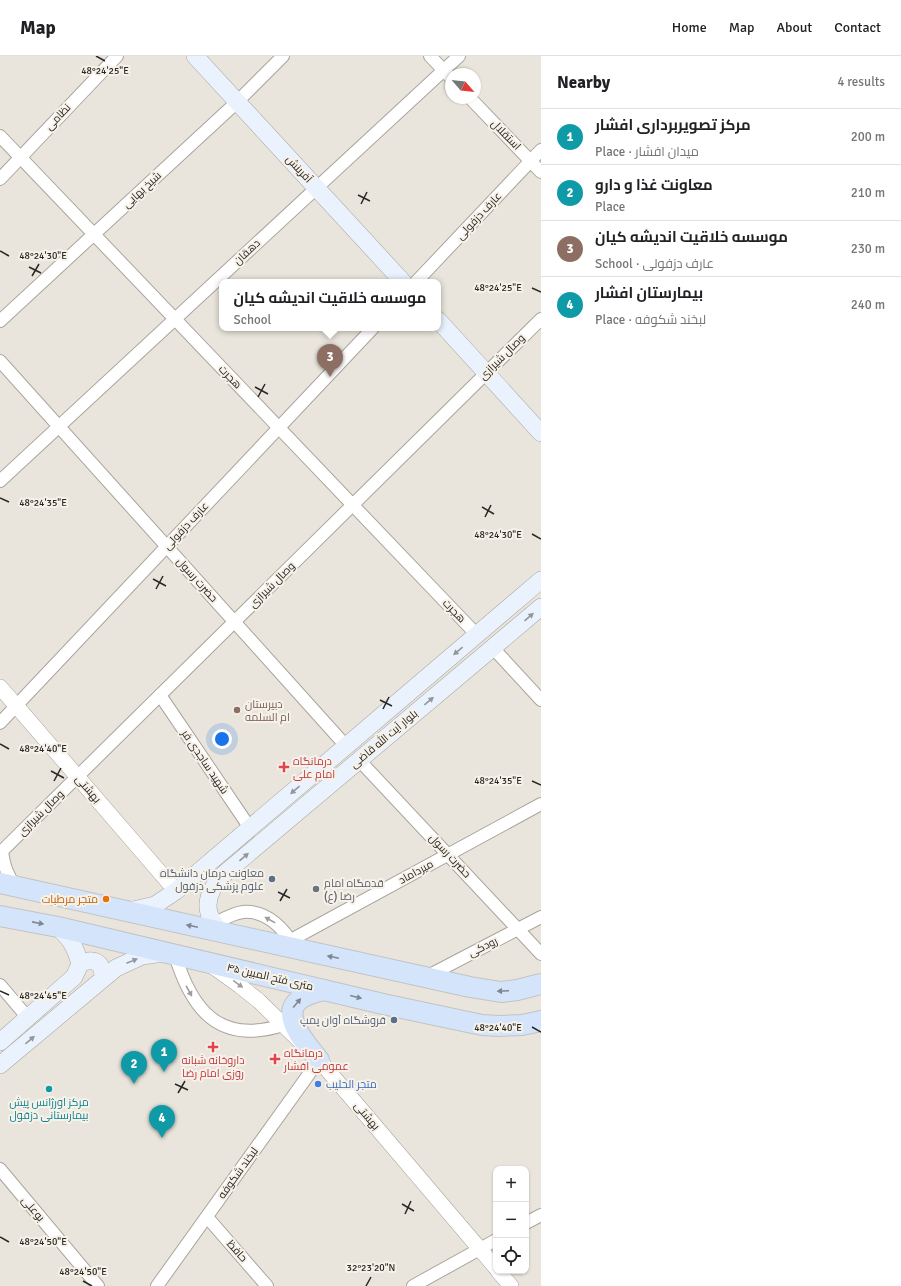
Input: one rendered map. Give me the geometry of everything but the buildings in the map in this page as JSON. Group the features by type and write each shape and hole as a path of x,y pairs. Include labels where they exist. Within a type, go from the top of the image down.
{"main road":[{"name":"آفرینش","path":"196,56 400,279"},
{"path":"441,323 541,433"},
{"name":"بلوار آیت الله قاضی","path":"127,911 155,905 176,890 541,580"},
{"name":"بلوار آیت الله قاضی","path":"219,928 208,910 208,902 210,891 215,883 224,874 541,607"},
{"path":"346,746 359,760"},
{"path":"8,885 127,911 219,928 293,944 457,985 501,992 541,984"},
{"name":"۴۵ متری فتح المبین","path":"4,918 58,927 383,1004 482,1025 522,1025 541,1021"},
{"path":"58,927 69,938 76,949 80,964"},
{"path":"0,1065 116,968 142,956 170,953"},
{"path":"0,1042 74,977 80,964 86,960 94,961 100,964 103,971 103,978"},
{"path":"319,1060 301,1036 292,1015 294,1007 298,1001 311,993 324,990"}],"street":[{"name":"نظامی","path":"0,179 117,56"},
{"name":"شیخ بهایی","path":"0,321 237,102 282,56"},
{"path":"430,56 445,72"},
{"name":"دهقان","path":"451,68 459,56"},
{"name":"دهقان","path":"0,481 316,188 445,76"},
{"name":"استقلال","path":"476,104 541,172"},
{"name":"هجرت","path":"0,136 476,635"},
{"name":"عارف دزفولی","path":"419,279 541,150"},
{"name":"وصال شیرازی","path":"8,885 8,876 1,852 541,319"},
{"name":"عارف دزفولی","path":"0,723 370,331"},
{"name":"حضرت رسول","path":"0,361 346,746"},
{"path":"493,648 541,700"},
{"name":"بهشتی","path":"0,687 176,890"},
{"name":"شهید ساجدی فر","path":"160,695 250,828"},
{"name":"حضرت رسول","path":"359,760 541,954"},
{"name":"میرداماد","path":"293,944 448,854 541,804"},
{"path":"219,928 228,916 242,912 253,912 270,919 281,927 293,944"},
{"name":"رودکی","path":"426,977 541,917"},
{"path":"170,953 193,998 203,1011 218,1022 235,1029 247,1031 271,1029 283,1025"},
{"name":"بهشتی","path":"206,962 240,986 319,1060 493,1264"},
{"path":"0,985 28,1018"},
{"name":"لبخند شکوفه","path":"157,1286 319,1060"},
{"name":"بوعلی","path":"0,1169 98,1286"},
{"path":"529,1221 541,1214"},
{"name":"حافظ","path":"207,1217 267,1286"},
{"path":"413,1286 493,1242"},
{"path":"501,1274 511,1286"}],"place":[{"name":"موسسه خلاقیت اندیشه کیان","path":"330,377"},
{"name":"دبیرستان ام السلمه","path":"237,710"},
{"name":"درمانگاه امام علی","path":"284,767"},
{"name":"معاونت درمان دانشگاه علوم پزشکی دزفول","path":"272,879"},
{"name":"قدمگاه امام رضا (ع)","path":"316,889"},
{"name":"متجر مرطبات","path":"106,899"},
{"name":"فروشگاه آوان پمپ","path":"394,1020"},
{"name":"داروخانه شبانه روزی امام رضا","path":"213,1047"},
{"name":"درمانگاه عمومی افشار","path":"275,1059"},
{"name":"مرکز تصویربرداری افشار","path":"164,1072"},
{"name":"معاونت غذا و دارو","path":"134,1084"},
{"name":"متجر الحلیب","path":"318,1084"},
{"name":"مرکز اورژانس پیش بیمارستانی دزفول","path":"49,1089"},
{"name":"بیمارستان افشار","path":"162,1138"}]}
